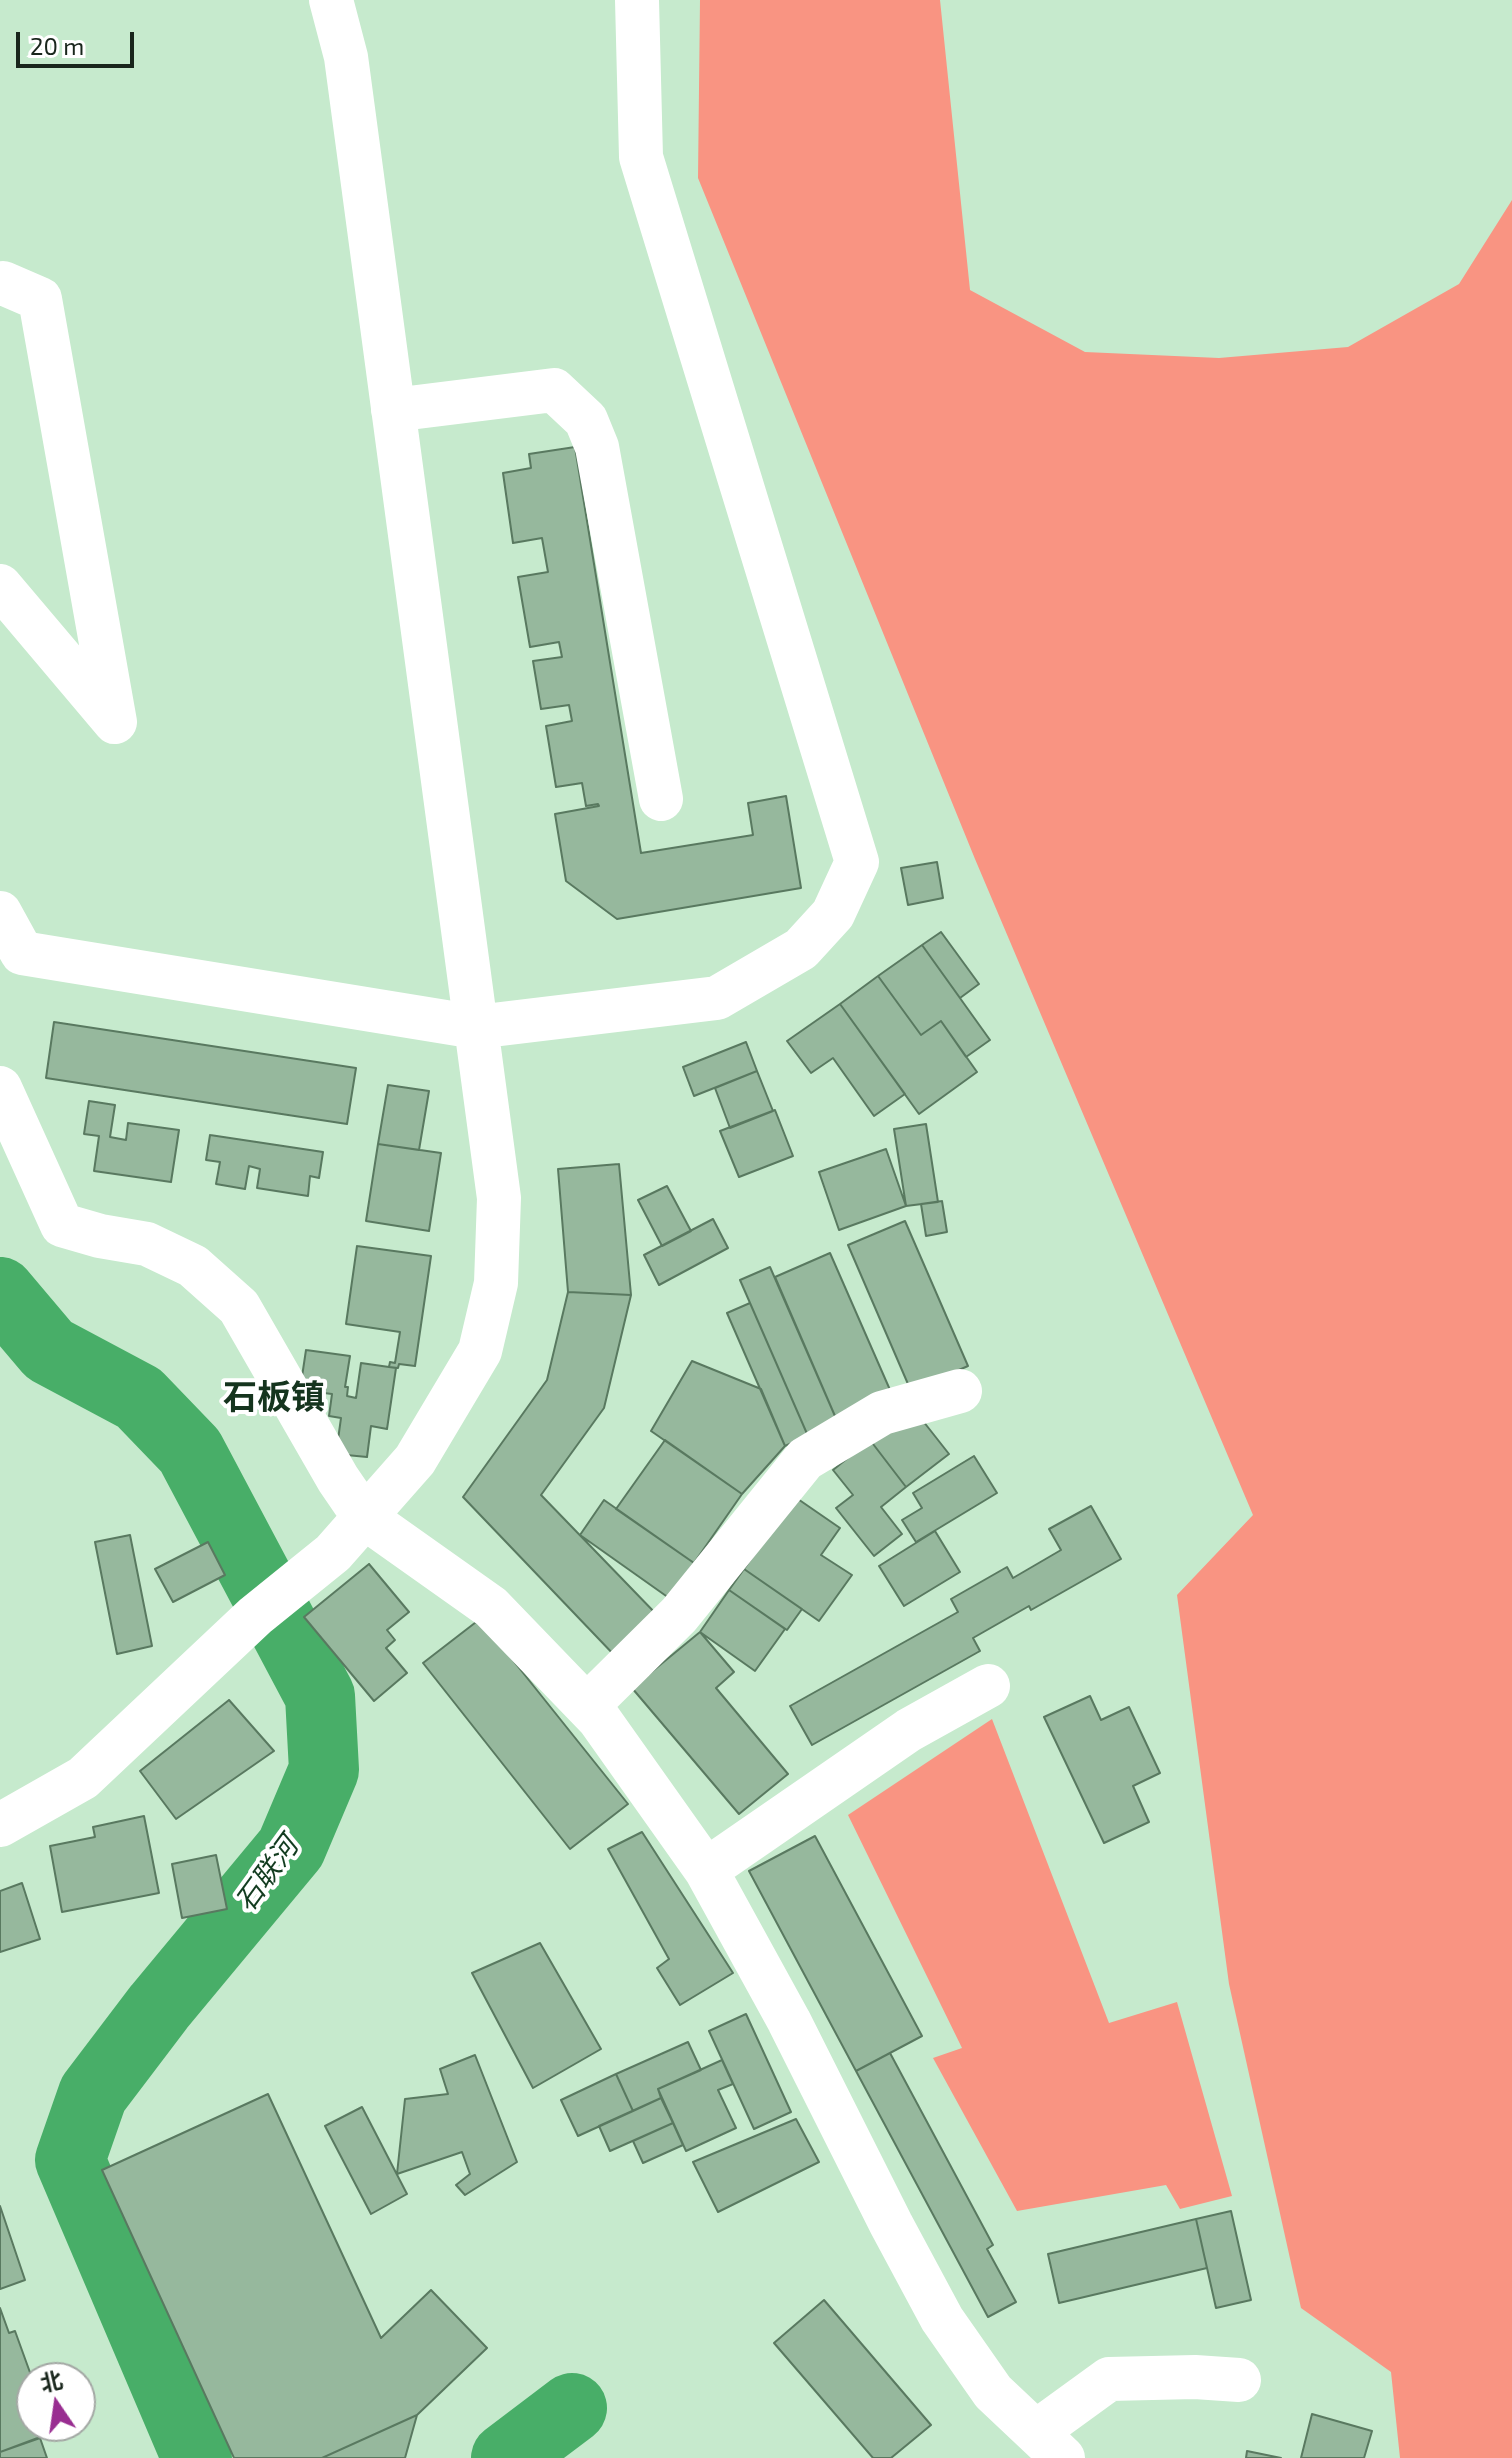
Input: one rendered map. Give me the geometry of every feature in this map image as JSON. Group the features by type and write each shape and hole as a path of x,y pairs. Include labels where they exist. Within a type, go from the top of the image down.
{"street":[{"path":"0,1825 83,1778 271,1603 333,1553 415,1460 480,1351 496,1283 499,1198 346,57 331,0"},
{"path":"0,913 22,953 476,1027 717,998 801,949 833,914 857,862 641,157 637,0"},
{"path":"0,284 40,299 115,722 0,586"},
{"path":"393,410 554,390 586,420 597,447 661,799"},
{"path":"0,1088 62,1225 100,1236 147,1244 193,1266 239,1307 338,1479 364,1517 491,1607 599,1719 706,1870 789,2021 942,2319 993,2392 1049,2445 1109,2379 1195,2377 1239,2380"},
{"path":"587,1706 679,1615 805,1459 882,1413 960,1391"},
{"path":"706,1870 909,1730 988,1686"}],"shaded area":[{"path":"700,0 940,0 970,290 1085,352 1219,358 1348,347 1459,284 1512,200 1512,2458 1400,2458 1391,2372 1301,2308 1229,1984 1177,1595 1253,1515 975,859 698,178"},
{"path":"992,1719 1109,2023 1177,2002 1232,2196 1180,2209 1166,2185 1017,2211 933,2058 962,2048 848,1815"}],"building":[{"path":"575,447 641,853 753,835 748,803 786,796 801,888 617,919 566,881 555,814 599,806 586,806 582,783 556,787 546,726 572,721 569,705 541,709 533,661 562,657 559,642 530,647 518,577 548,572 542,538 513,543 503,473 531,468 529,454"},
{"path":"937,862 943,898 908,905 901,868"},
{"path":"941,932 979,984 960,998 922,945"},
{"path":"922,945 990,1040 966,1057 941,1021 921,1035 878,976"},
{"path":"878,976 921,1035 941,1021 977,1072 919,1114 840,1004"},
{"path":"840,1004 905,1094 874,1116 833,1058 811,1073 787,1041"},
{"path":"54,1022 356,1068 347,1124 46,1078"},
{"path":"746,1042 757,1071 694,1096 683,1067"},
{"path":"757,1071 773,1111 730,1128 715,1088"},
{"path":"388,1085 429,1091 419,1150 378,1144"},
{"path":"89,1101 115,1105 110,1137 126,1140 128,1123 179,1130 171,1182 94,1171 99,1136 84,1134"},
{"path":"775,1110 793,1156 739,1177 720,1131"},
{"path":"926,1124 938,1202 906,1206 894,1129"},
{"path":"210,1135 323,1152 319,1178 310,1176 308,1196 257,1188 260,1169 249,1166 245,1189 216,1184 220,1162 206,1160"},
{"path":"378,1144 441,1153 429,1231 366,1221"},
{"path":"886,1149 906,1206 839,1230 819,1172"},
{"path":"619,1164 631,1295 568,1292 558,1169"},
{"path":"667,1186 691,1231 662,1246 638,1200"},
{"path":"942,1201 947,1232 926,1236 921,1204"},
{"path":"713,1219 728,1248 659,1285 644,1255"},
{"path":"905,1221 968,1366 911,1391 848,1245"},
{"path":"357,1246 431,1256 415,1366 399,1364 398,1368 389,1367 390,1362 395,1363 400,1332 346,1324"},
{"path":"830,1253 894,1399 838,1423 775,1277"},
{"path":"770,1267 838,1423 808,1436 740,1280"},
{"path":"568,1292 631,1295 604,1408 541,1495 660,1618 617,1658 463,1497 547,1380"},
{"path":"750,1303 808,1436 785,1446 727,1313"},
{"path":"306,1350 350,1356 345,1387 348,1387 347,1396 356,1398 361,1363 396,1368 387,1429 371,1426 367,1457 336,1454 341,1418 329,1416 332,1394 300,1390"},
{"path":"692,1361 761,1389 785,1446 742,1494 651,1431"},
{"path":"912,1407 949,1454 906,1487 870,1440"},
{"path":"665,1440 742,1494 694,1563 616,1509"},
{"path":"870,1440 906,1487 881,1507 902,1534 874,1556 836,1508 853,1495 833,1470"},
{"path":"974,1456 997,1493 916,1542 902,1520 922,1508 913,1493"},
{"path":"795,1497 840,1528 821,1555 852,1575 819,1621 744,1569"},
{"path":"604,1500 694,1563 669,1598 580,1535"},
{"path":"1091,1506 1121,1559 1031,1610 1029,1606 973,1638 980,1651 812,1745 790,1706 958,1612 951,1599 1007,1567 1013,1578 1061,1550 1049,1529"},
{"path":"935,1531 960,1572 904,1606 879,1566"},
{"path":"130,1535 152,1646 117,1654 95,1542"},
{"path":"208,1542 225,1575 173,1602 155,1569"},
{"path":"369,1564 409,1612 387,1630 395,1640 386,1648 407,1673 374,1701 304,1617"},
{"path":"744,1569 802,1609 787,1630 729,1590"},
{"path":"729,1590 785,1629 755,1671 700,1632"},
{"path":"480,1619 628,1804 570,1849 423,1663"},
{"path":"700,1632 734,1672 716,1688 788,1774 739,1814 632,1688"},
{"path":"1090,1696 1101,1720 1129,1707 1160,1773 1133,1786 1149,1822 1104,1843 1044,1717"},
{"path":"229,1700 274,1751 176,1819 140,1771"},
{"path":"144,1816 159,1893 62,1912 50,1846 95,1837 93,1827"},
{"path":"642,1832 733,1973 680,2005 657,1968 669,1959 608,1849"},
{"path":"815,1836 922,2036 856,2071 749,1871"},
{"path":"216,1855 227,1909 182,1918 172,1864"},
{"path":"22,1883 40,1939 0,1952 0,1891"},
{"path":"540,1943 601,2049 533,2088 472,1973"},
{"path":"746,2014 791,2112 754,2129 709,2031"},
{"path":"688,2042 701,2070 658,2089 661,2098 633,2111 616,2074"},
{"path":"890,2053 993,2245 987,2249 1016,2302 988,2317 856,2071"},
{"path":"475,2055 517,2162 465,2195 456,2185 470,2174 462,2152 397,2174 405,2099 448,2094 440,2069"},
{"path":"722,2060 733,2084 718,2090 736,2128 686,2151 658,2089"},
{"path":"616,2074 633,2111 578,2136 561,2100"},
{"path":"268,2094 381,2338 431,2290 487,2348 417,2415 322,2458 234,2458 102,2170"},
{"path":"661,2098 673,2123 610,2151 599,2126"},
{"path":"362,2107 407,2194 371,2214 325,2126"},
{"path":"796,2119 819,2162 718,2212 693,2162"},
{"path":"673,2123 683,2145 643,2163 633,2141"},
{"path":"0,2206 25,2280 0,2289"},
{"path":"1231,2211 1251,2300 1216,2308 1196,2219"},
{"path":"1196,2219 1207,2268 1059,2303 1048,2254"},
{"path":"824,2300 931,2425 891,2458 873,2458 774,2343"},
{"path":"0,2308 9,2333 15,2331 26,2362 16,2362 16,2442 27,2442 0,2452"},
{"path":"1312,2414 1372,2431 1364,2458 1301,2458"},
{"path":"417,2415 405,2458 322,2458"},
{"path":"29,2442 41,2442 47,2458 0,2458 0,2452"},
{"path":"1247,2451 1281,2458 1246,2458"}],"waterway":[{"name":"石联河","path":"0,1292 49,1350 139,1398 190,1451 320,1696 324,1770 291,1848 159,2007 93,2094 70,2160 197,2458"},
{"name":"石联河","path":"506,2458 572,2408"}],"district":[{"name":"石板镇","path":"274,1398"}]}
